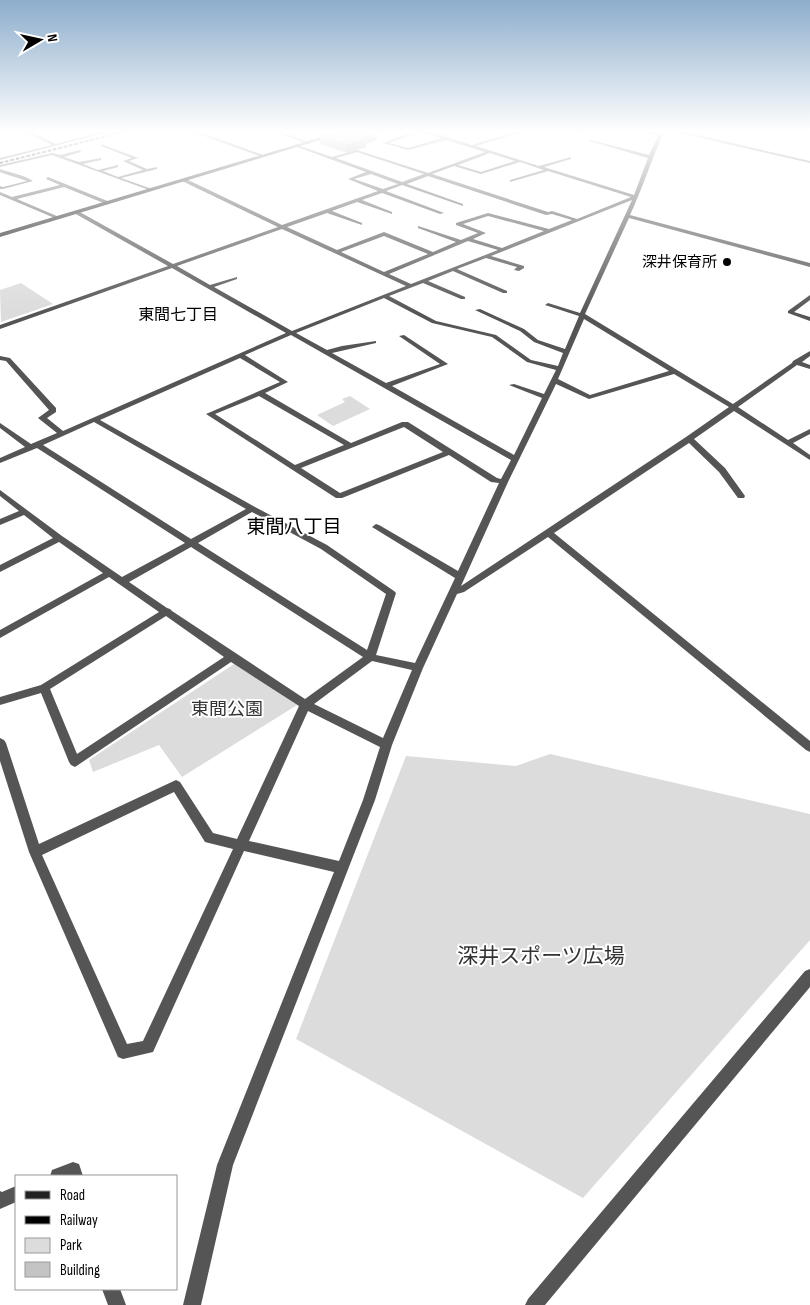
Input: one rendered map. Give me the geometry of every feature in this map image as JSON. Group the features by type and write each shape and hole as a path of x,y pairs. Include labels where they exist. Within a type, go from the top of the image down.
{"main road":[{"path":"0,235 147,191"}],"street":[{"path":"4,191 13,198 57,218"},
{"path":"13,198 41,191"},
{"path":"79,191 108,203"},
{"path":"207,191 411,286"},
{"path":"0,326 382,191 442,213"},
{"path":"424,191 461,204"},
{"path":"478,191 548,214 552,212 576,220"},
{"path":"616,191 636,197"},
{"path":"192,1305 225,1165 370,800 386,746 418,668 462,577 504,482 560,369 582,315 638,191"},
{"path":"0,460 291,333 636,197"},
{"path":"434,200 442,198"},
{"path":"356,200 390,213"},
{"path":"419,205 427,202"},
{"path":"328,211 360,224"},
{"path":"76,212 516,459"},
{"path":"386,273 483,233 458,224 488,214 549,231"},
{"path":"627,216 810,265"},
{"path":"420,227 501,250"},
{"path":"337,252 384,234 433,254"},
{"path":"485,256 522,267 516,270"},
{"path":"452,269 505,292"},
{"path":"209,287 235,278"},
{"path":"424,281 463,298"},
{"path":"386,297 434,322 494,336 529,361 560,369"},
{"path":"810,297 790,312 810,319"},
{"path":"548,305 582,315 733,407 810,458"},
{"path":"478,310 522,330 536,341 566,352"},
{"path":"386,386 445,364 402,336"},
{"path":"326,353 374,342"},
{"path":"454,591 461,590 549,533 688,439 810,353"},
{"path":"240,355 285,382 210,414 339,496 449,452"},
{"path":"0,358 8,359 53,410 42,418 61,433"},
{"path":"795,362 810,367"},
{"path":"554,380 589,397 675,371"},
{"path":"512,385 545,397"},
{"path":"259,393 351,446"},
{"path":"0,743 35,852 123,1052 148,1048 305,705 370,657 391,593 324,547 252,509 94,419"},
{"path":"0,424 370,657 418,668"},
{"path":"294,468 405,424 494,480 504,482"},
{"path":"788,443 810,431"},
{"path":"688,439 722,470 741,496"},
{"path":"0,492 59,538 168,612 231,658 305,705 386,746"},
{"path":"123,582 252,509"},
{"path":"0,522 25,511"},
{"path":"376,527 462,577"},
{"path":"549,533 810,747"},
{"path":"0,569 59,538"},
{"path":"0,634 110,573"},
{"path":"0,701 44,688 168,612"},
{"path":"44,688 75,762 231,658"},
{"path":"35,852 176,785 209,838 342,868"},
{"path":"534,1305 810,976"},
{"path":"60,1175 73,1170 75,1175"},
{"path":"0,1200 15,1194"},
{"path":"112,1290 117,1305"}],"green space":[{"path":"21,283 53,304 1,322 0,290"},
{"path":"350,396 370,409 333,426 317,415 345,402 342,399"},
{"name":"東間公園","path":"234,664 297,705 182,777 159,745 93,772 89,760"},
{"name":"深井スポーツ広場","path":"550,754 810,814 810,940 583,1198 296,1039 406,756 516,766"}],"place":[{"name":"深井保育所","path":"727,262"}],"district":[{"name":"東間七丁目","path":"178,315"},
{"name":"東間八丁目","path":"294,527"}]}
